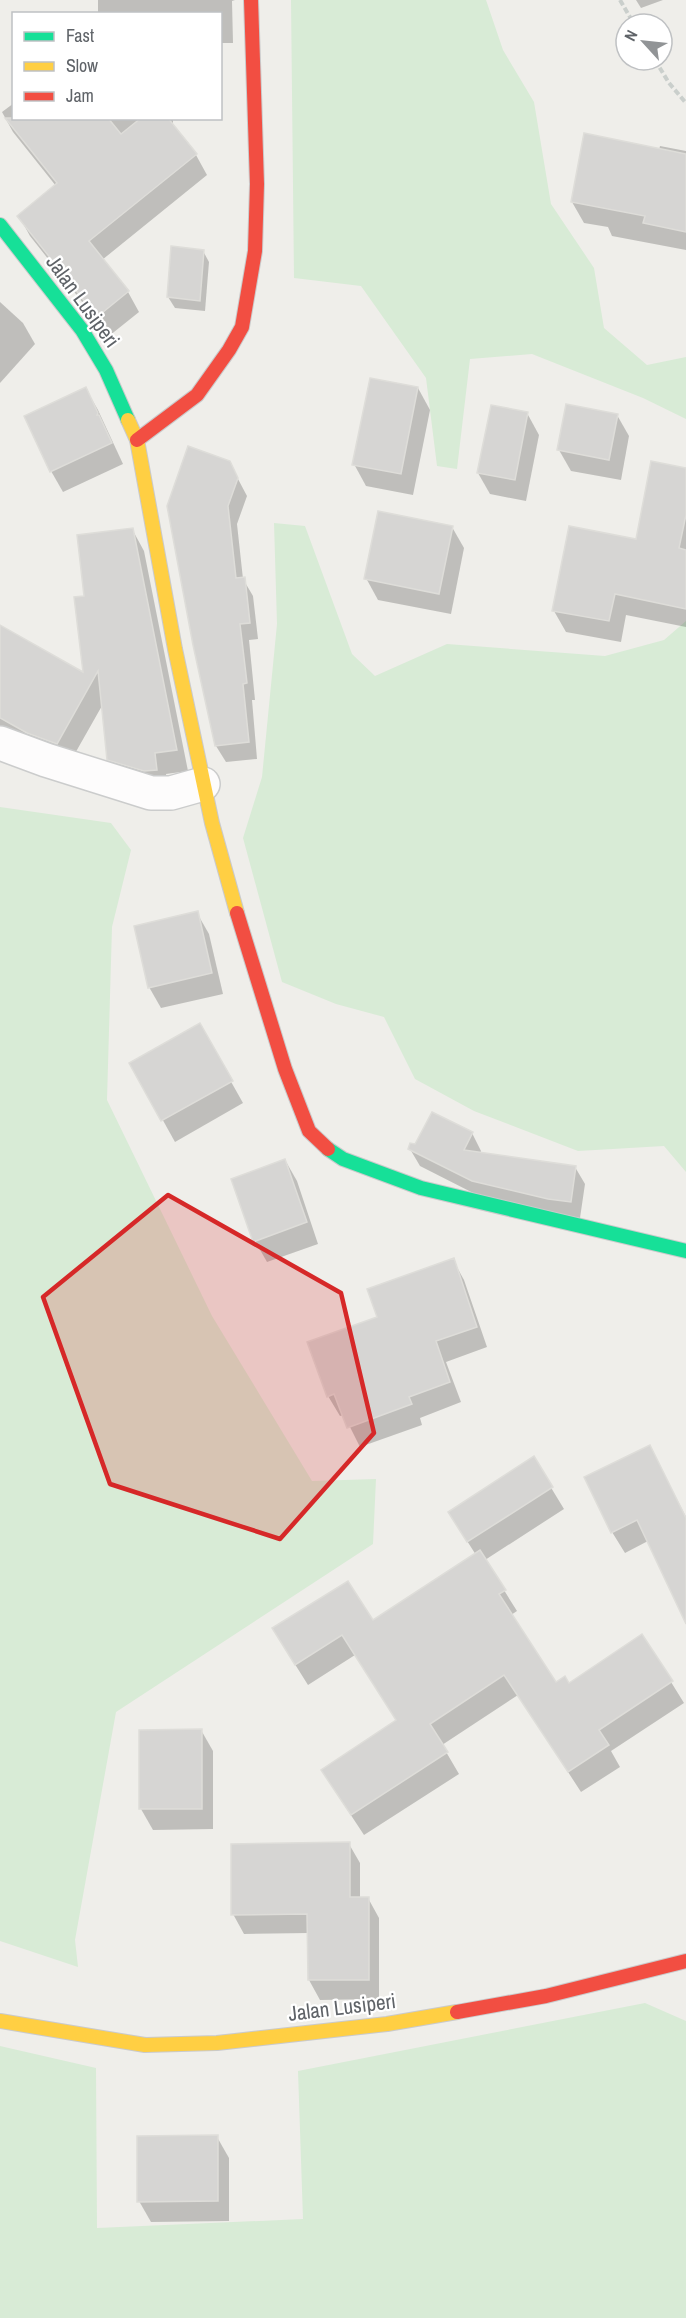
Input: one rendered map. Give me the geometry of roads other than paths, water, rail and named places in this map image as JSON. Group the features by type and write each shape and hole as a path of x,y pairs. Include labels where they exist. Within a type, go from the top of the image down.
{"main road":[{"path":"137,440 197,395 230,350 242,327 255,251 257,184 250,0"},
{"name":"Jalan Lusiperi","path":"0,225 82,330 106,370 137,440 150,521 204,784 232,895 285,1069 309,1131 322,1145 343,1159 421,1188 686,1251"},
{"name":"Jalan Lusiperi","path":"0,2021 146,2045 217,2043 387,2024 546,1996 686,1961"}],"street":[{"path":"0,743 151,793 171,793 204,784"}]}
